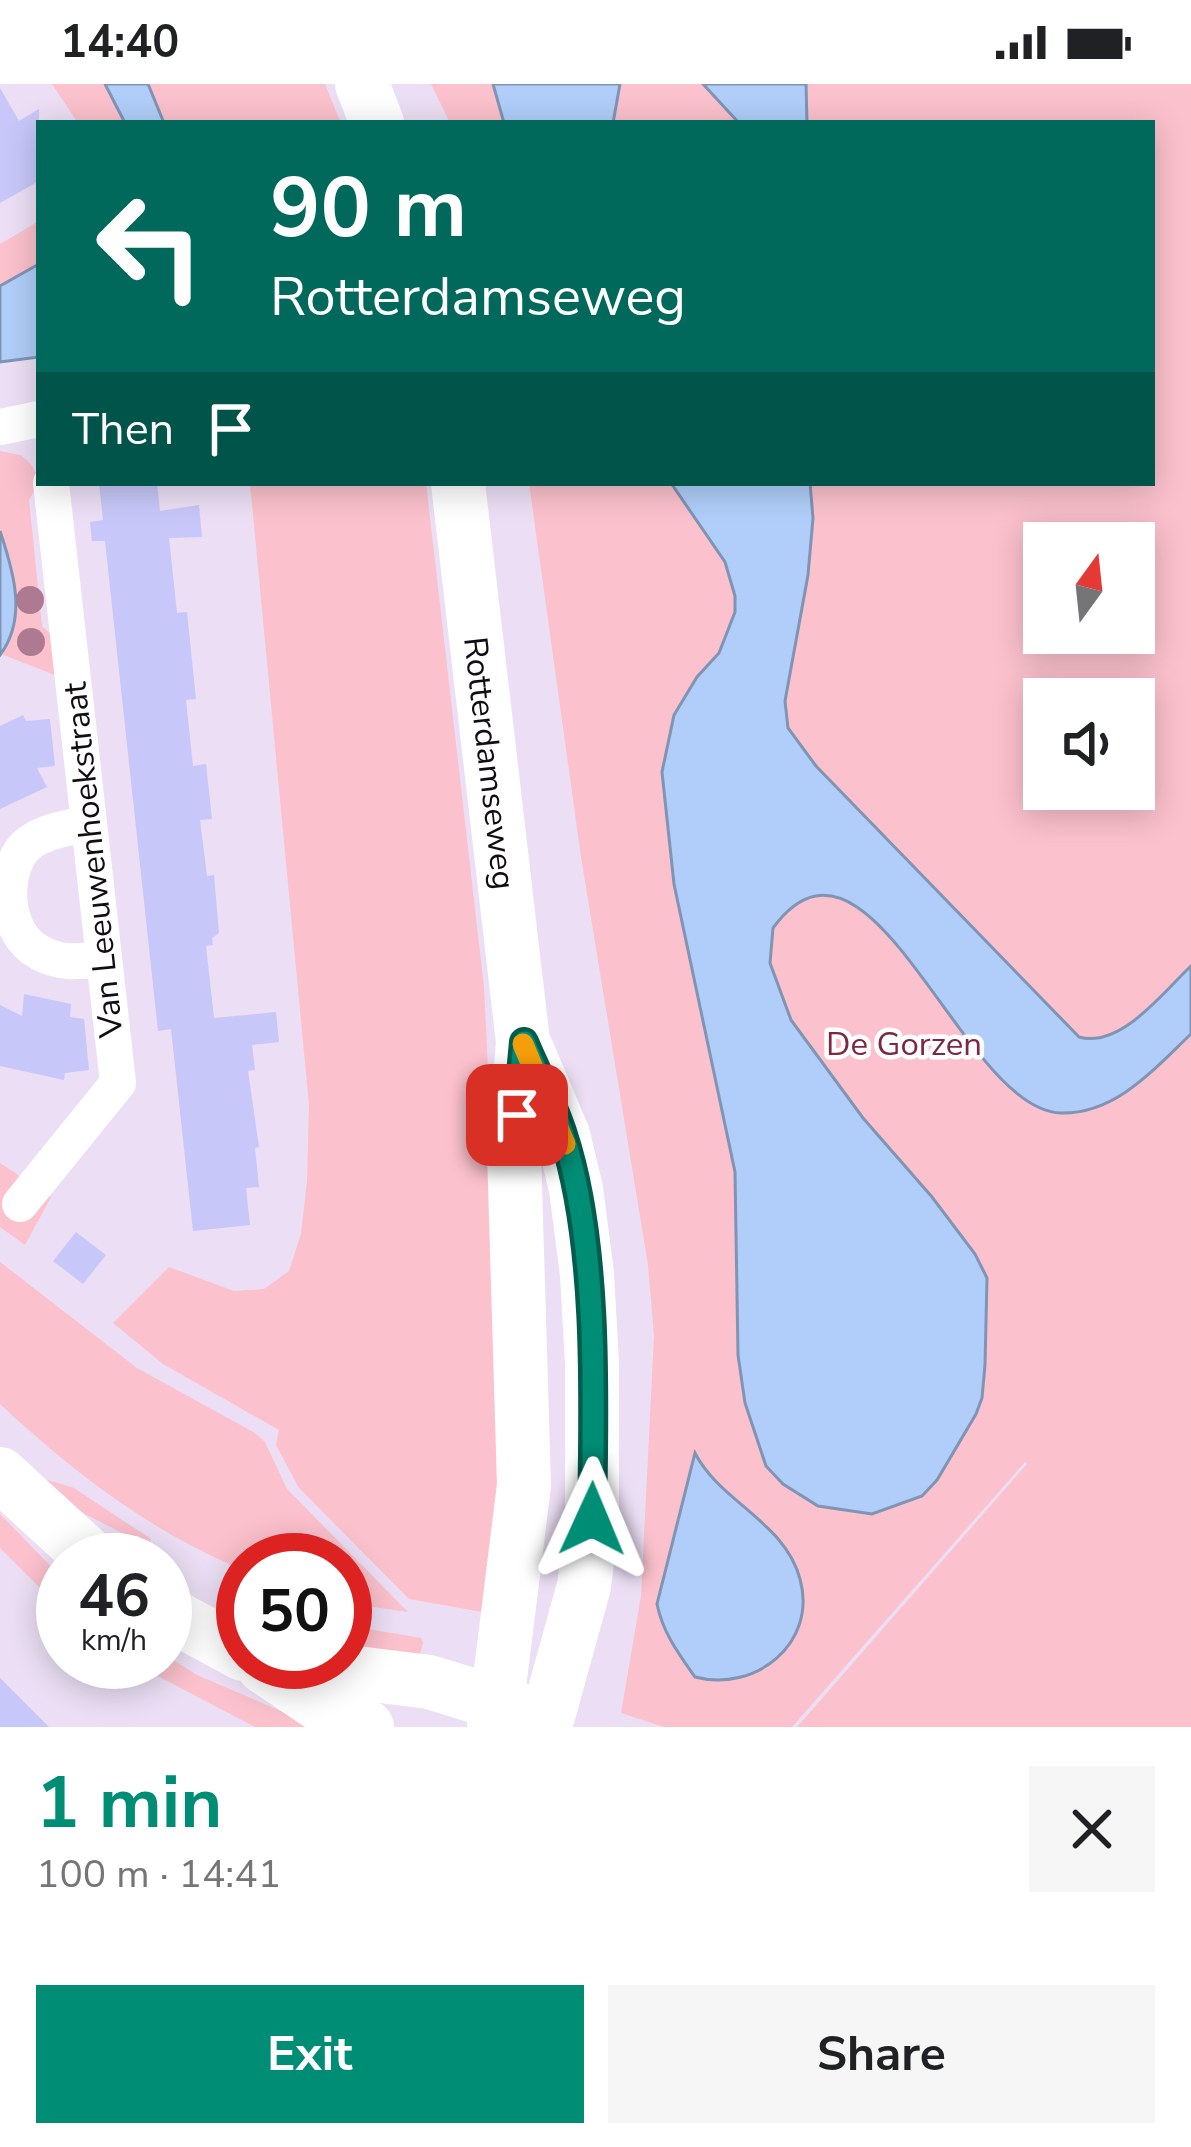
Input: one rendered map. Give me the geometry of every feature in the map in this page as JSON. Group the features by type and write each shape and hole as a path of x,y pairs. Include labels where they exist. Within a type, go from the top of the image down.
{"main road":[{"path":"362,84 375,120"},
{"name":"Rotterdamseweg","path":"458,486 524,1042 514,1152 533,1720"},
{"path":"0,1474 64,1533"},
{"path":"372,1675 429,1682 533,1720"},
{"path":"298,1689 332,1712 367,1727"}],"street":[{"path":"0,427 36,419"},
{"name":"Van Leeuwenhoekstraat","path":"20,1204 118,1083 51,486"},
{"path":"87,824 54,831 21,850 9,877 7,907 20,935 42,955 71,963 103,959"}],"green space":[{"path":"52,84 105,84 123,120 76,120"},
{"path":"148,84 325,84 340,120 163,120"},
{"name":"De Gorzen","path":"431,84 1191,84 1191,1727 797,1727 1025,1462 792,1727 664,1727 621,1713 641,1596 654,1336 648,1265 581,857 529,486 1155,486 1155,120 449,120"},
{"path":"36,223 36,266 0,286 0,244"},
{"path":"0,451 20,455 36,476 29,500 42,626 57,640 60,677 1,654 10,638 15,607 0,527"},
{"path":"250,486 426,486 484,987 504,1392 488,1613 409,1599 372,1562 372,1533 344,1533 299,1488 276,1445 279,1430 163,1364 113,1323 169,1267 234,1291 264,1289 289,1271 301,1234 309,1105"},
{"path":"0,1163 51,1197 25,1245 0,1227"},
{"path":"0,1262 137,1368 255,1433 265,1442 287,1489 330,1533 216,1533 216,1558 192,1546 192,1533 169,1533 111,1496 0,1404"},
{"path":"41,1478 74,1488 142,1533 122,1533 69,1506"},
{"path":"0,1514 36,1551 36,1584 0,1548"},
{"path":"372,1575 408,1612 372,1607"},
{"path":"372,1630 421,1638 416,1667 372,1661"},
{"path":"192,1672 216,1683 216,1689 230,1689 318,1727 255,1727 183,1689 192,1689"}],"water":[{"path":"105,84 148,84 163,120 123,120"},
{"path":"493,84 620,84 614,120 503,120"},
{"path":"703,84 806,84 807,120 736,120"},
{"path":"36,266 36,357 0,362 0,286"},
{"path":"673,486 810,486 808,575 785,701 788,728 816,766 1079,1037 1095,1038 1126,1026 1191,966 1191,1034 1117,1098 1061,1113 1024,1099 988,1065 881,928 845,901 809,898 773,928 770,963 791,1020 863,1118 932,1197 987,1278 985,1365 976,1414 937,1480 922,1496 872,1514 818,1506 783,1484 766,1466 745,1403 738,1355 735,1172 674,884 662,772 674,715 697,677 719,653 735,612 725,562"},
{"path":"0,531 16,610 9,641 0,655"},
{"path":"695,1453 720,1485 781,1542 800,1579 803,1603 790,1643 759,1670 739,1678 695,1677 667,1634 657,1604"}],"building":[{"path":"0,88 19,121 39,109 39,120 36,183 0,203"},
{"path":"99,486 157,486 160,511 199,505 202,537 169,538 177,613 187,612 196,699 186,700 193,766 206,764 212,819 200,820 207,876 214,875 219,933 212,938 213,945 206,946 214,1018 276,1012 279,1042 252,1045 255,1070 248,1071 259,1147 255,1148 259,1187 246,1188 250,1225 193,1231 171,1029 158,1031 105,541 92,541 90,522 103,520"},
{"path":"23,715 26,721 50,719 55,766 37,768 47,787 0,809 0,726"},
{"path":"24,994 71,1004 70,1017 84,1019 89,1070 65,1073 64,1080 0,1066 0,1005 22,1016"},
{"path":"76,1232 106,1255 83,1284 53,1261"},
{"path":"0,1678 49,1727 0,1727"}],"slow traffic":[{"path":"523,1044 565,1144"}],"route":[{"path":"517,1115 524,1042 563,1136 576,1189 592,1364 592,1519"}]}
